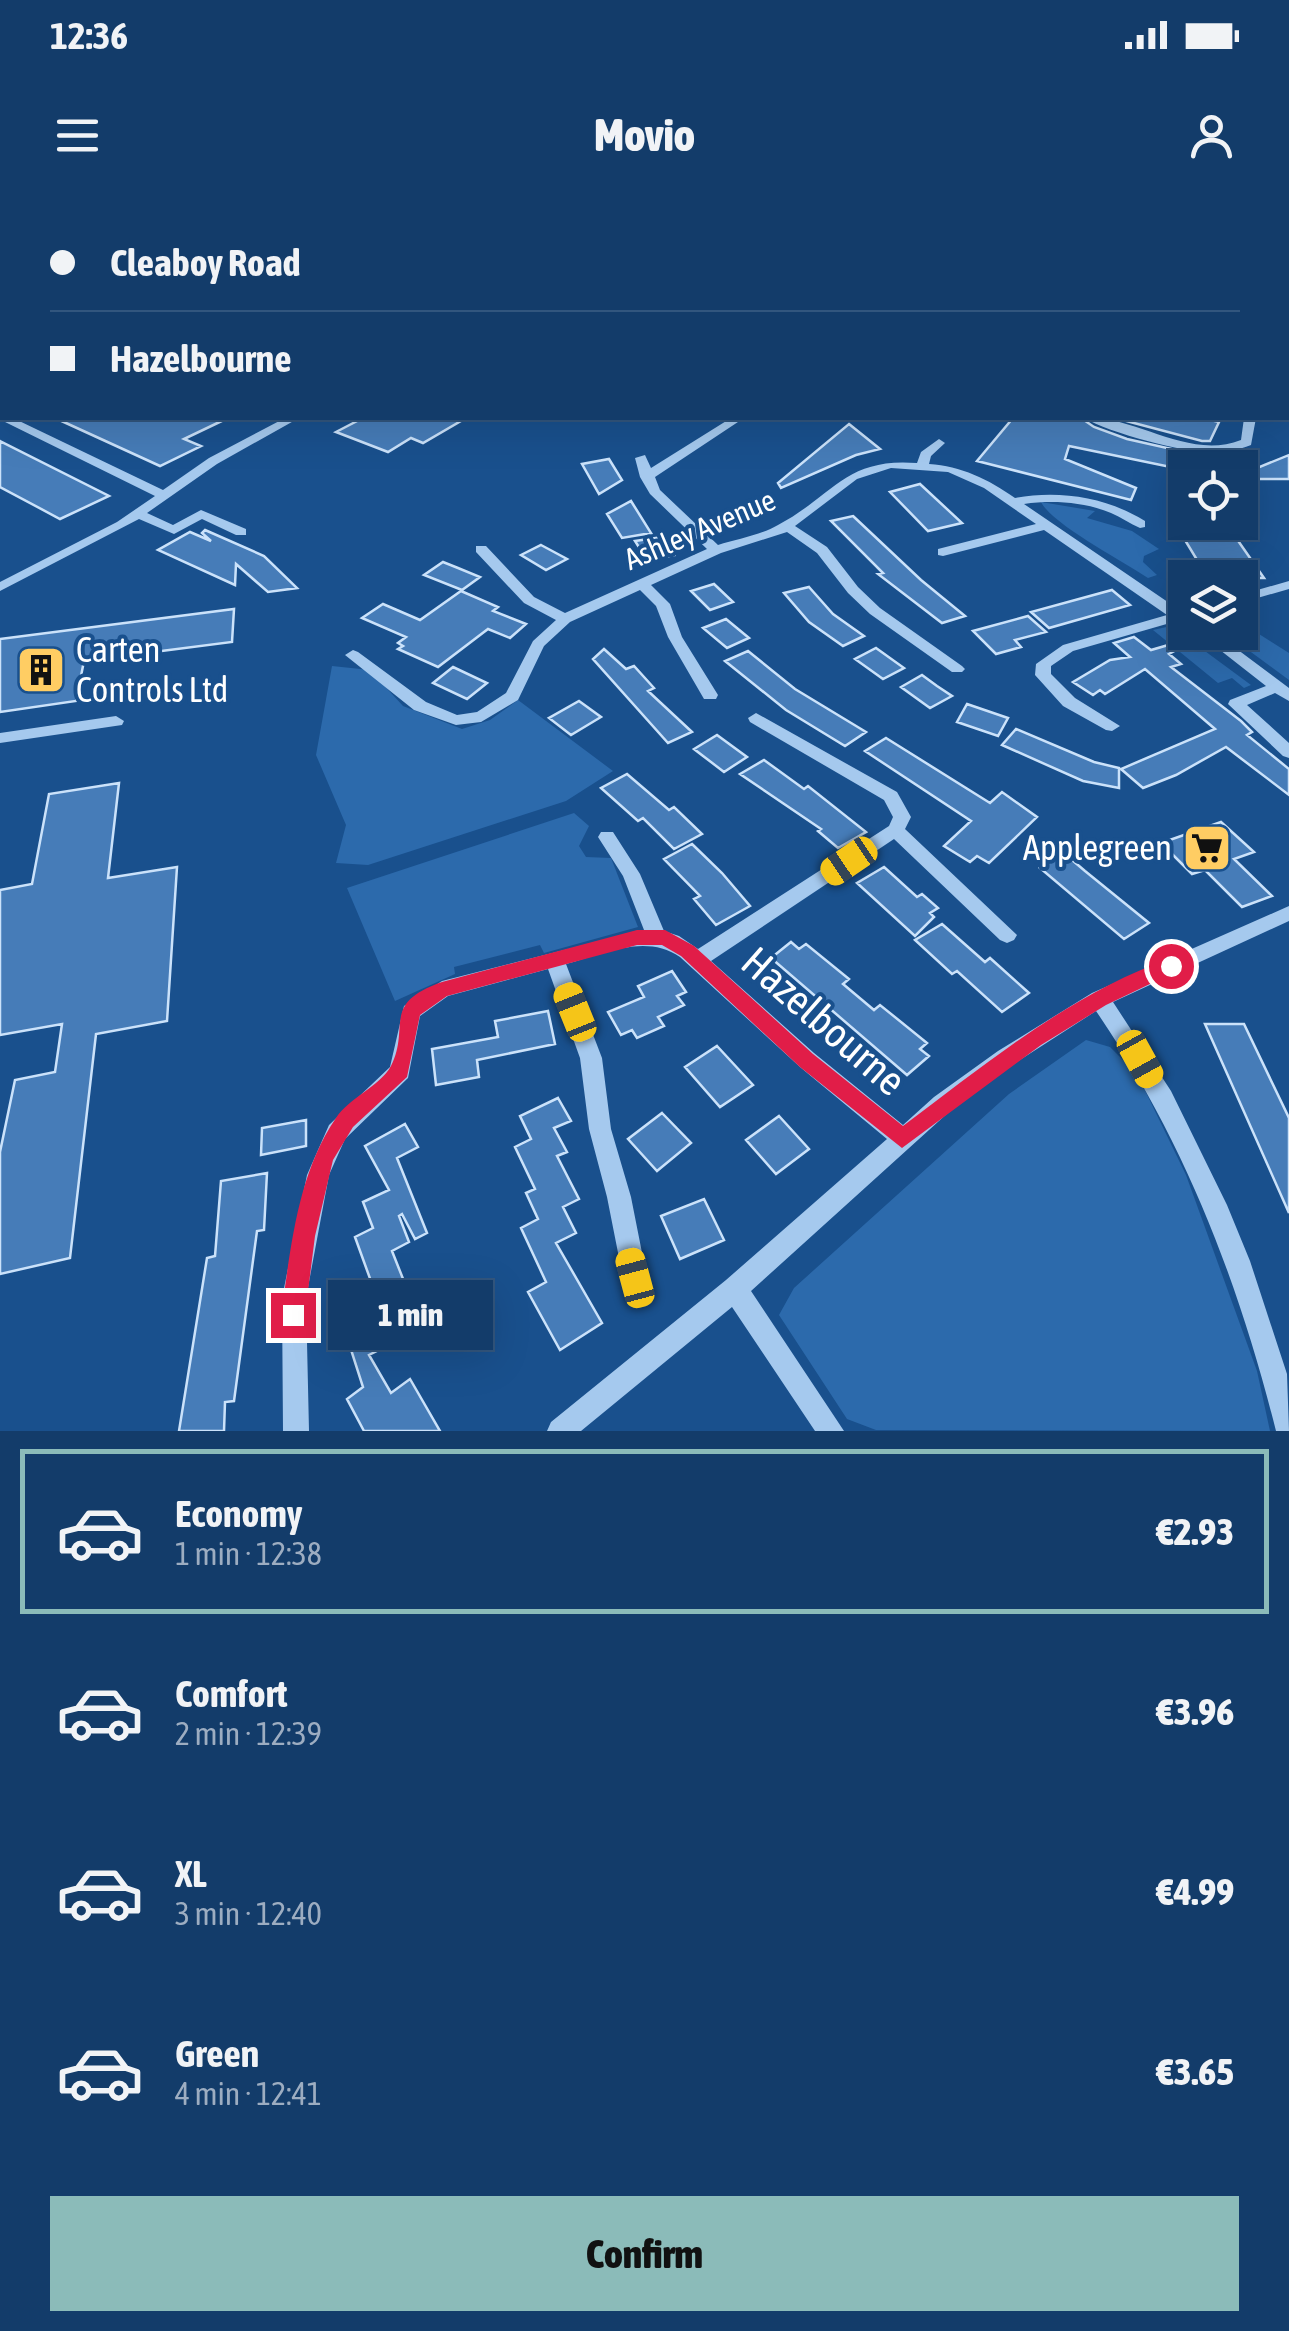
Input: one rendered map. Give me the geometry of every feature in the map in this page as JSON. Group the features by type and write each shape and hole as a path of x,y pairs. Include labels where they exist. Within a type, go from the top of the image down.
{"street":[{"path":"11,420 166,496"},
{"path":"0,587 140,514 213,461 289,420"},
{"path":"646,476 735,420"},
{"path":"1097,420 1188,446 1220,450 1246,442 1250,420"},
{"path":"922,465 927,453 939,443"},
{"path":"640,458 658,495 716,550"},
{"name":"Ashley Avenue","path":"353,654 420,706 456,720 474,719 489,713 517,688 538,644 565,620 716,550 788,526 860,472 890,464 922,465 968,475 1016,501 1168,606"},
{"path":"1016,501 1044,498 1098,506 1121,512 1140,524"},
{"path":"140,514 174,530 200,514 241,532"},
{"path":"788,526 822,550 875,611 957,669"},
{"path":"943,552 1048,526"},
{"path":"481,549 529,600 565,620"},
{"path":"641,584 664,604 675,637 710,695"},
{"path":"1258,593 1289,585"},
{"path":"1112,726 1059,694 1043,675 1044,664 1068,648 1168,620"},
{"path":"1228,650 1283,692"},
{"path":"1283,692 1236,704 1289,752"},
{"path":"756,718 891,796 902,817 895,830 1007,935"},
{"path":"0,738 116,721"},
{"name":"Hazelbourne","path":"697,960 895,830"},
{"path":"296,1431 294,1298 312,1196 329,1143 346,1120 400,1071 408,1017 426,997 656,936 631,874 607,837"},
{"path":"560,1431 735,1288 902,1138 1005,1058 1099,999 1289,914"},
{"name":"Hazelbourne","path":"656,936 674,942 697,960 806,1060 902,1138"},
{"path":"555,960 591,1058 600,1129 619,1196 635,1278"},
{"path":"1099,999 1140,1059 1195,1164 1257,1322 1288,1431"},
{"path":"735,1288 832,1431"}],"shaded area":[{"path":"1041,502 1095,511 1087,518 1132,531 1159,549 1144,556 1143,562 1157,575 1148,578 1090,542 1059,521"},
{"path":"1168,627 1168,642 1153,630"},
{"path":"1258,633 1289,653 1289,680 1248,650 1258,650"},
{"path":"1178,650 1204,650 1251,685 1244,688 1232,678 1218,683"},
{"path":"332,666 370,670 403,706 462,729 490,720 518,700 613,771 566,801 368,865 336,863 346,825 316,755"},
{"path":"574,813 589,826 579,846 586,857 611,858 638,927 544,953 540,945 454,967 455,974 395,1001 347,888"},
{"path":"1086,1040 1110,1047 1137,1074 1186,1175 1257,1371 1270,1431 876,1430 847,1419 779,1315 794,1288 1009,1094"}],"building":[{"path":"59,420 224,420 184,439 201,446 160,466"},
{"path":"359,420 463,420 423,443 411,438 388,452 336,432"},
{"path":"1011,420 1084,420 1127,439 1176,450 1168,450 1168,466 1069,446 1065,459 1136,488 1131,500 977,461"},
{"path":"1123,420 1219,422 1210,441"},
{"path":"849,424 880,449 856,455 781,488 778,483"},
{"path":"0,441 109,496 60,519 0,487"},
{"path":"1289,455 1289,479 1258,479 1258,468"},
{"path":"609,459 622,480 599,494 582,464"},
{"path":"920,484 962,523 928,531 890,492"},
{"path":"631,501 651,533 622,538 607,514"},
{"path":"853,516 965,616 942,623 878,574 883,573 831,521"},
{"path":"205,530 264,556 297,588 268,592 236,564 235,585 158,550 190,532 211,541 202,533"},
{"path":"662,537 674,555 647,560 635,541"},
{"path":"1185,540 1238,540 1251,560 1197,560"},
{"path":"541,545 567,559 546,570 521,555"},
{"path":"443,562 480,577 462,590 424,575"},
{"path":"714,584 733,602 710,610 691,591"},
{"path":"809,587 833,614 864,636 843,646 809,622 784,593"},
{"path":"1112,590 1130,605 1049,628 1031,612"},
{"path":"461,591 498,607 493,611 526,624 510,638 488,629 438,667 398,649 403,646 398,643 406,637 362,618 383,604 420,620"},
{"path":"234,609 232,642 84,661 76,701 0,712 0,639"},
{"path":"1028,616 1046,632 1015,640 1021,647 996,654 973,631"},
{"path":"726,619 749,638 727,648 703,628"},
{"path":"1134,637 1151,650 1168,645 1168,650 1176,650 1169,654 1181,664 1171,667 1241,721 1252,732 1247,735 1289,769 1289,795 1226,747 1143,788 1121,769 1215,729 1145,669 1105,694 1100,690 1093,695 1073,682 1110,660 1130,657 1114,643"},
{"path":"876,648 904,668 883,679 855,659"},
{"path":"604,649 626,669 634,666 654,688 648,691 692,732 668,743 593,659"},
{"path":"748,651 795,689 866,732 845,746 786,710 725,661"},
{"path":"453,667 487,683 467,699 433,683"},
{"path":"922,675 952,696 930,708 901,687"},
{"path":"579,701 601,717 571,735 549,718"},
{"path":"967,704 1008,718 998,736 957,722"},
{"path":"1016,729 1094,762 1119,768 1119,788 1083,781 1002,745"},
{"path":"717,735 747,757 724,772 694,749"},
{"path":"886,738 990,803 1002,792 1037,817 989,863 977,856 970,862 944,846 971,821 865,751"},
{"path":"764,760 804,789 808,786 866,832 838,848 818,831 821,829 740,774"},
{"path":"627,774 669,810 674,807 702,834 674,849 643,818 638,821 601,788"},
{"path":"119,783 108,878 177,867 167,1021 96,1034 70,1258 0,1274 0,1152 15,1080 55,1072 62,1024 0,1035 0,890 32,884 49,794"},
{"name":"Applegreen","path":"1221,822 1254,852 1234,859 1272,896 1242,907 1205,870 1192,874 1161,843"},
{"path":"692,844 750,906 716,925 694,899 700,896 664,859"},
{"path":"1065,854 1149,923 1124,939 1040,868"},
{"path":"884,867 917,897 922,894 938,908 930,913 934,917 915,936 857,883"},
{"path":"942,924 985,962 990,958 1029,993 1002,1012 957,971 952,974 915,940"},
{"path":"791,942 799,949 806,944 849,979 843,984 874,1010 880,1005 927,1043 920,1049 929,1056 907,1075 771,958"},
{"path":"672,971 686,992 677,996 684,1005 658,1017 664,1026 637,1038 632,1030 621,1035 608,1012 644,997 638,986"},
{"path":"548,1011 555,1044 477,1060 479,1077 436,1085 432,1049 498,1037 495,1021"},
{"path":"1205,1024 1244,1024 1289,1118 1289,1213"},
{"path":"717,1046 753,1085 720,1107 685,1067"},
{"path":"558,1098 571,1121 554,1128 567,1152 557,1156 579,1199 563,1207 576,1233 556,1243 602,1323 560,1350 528,1292 546,1282 521,1228 538,1219 526,1193 535,1189 515,1147 531,1139 520,1116"},
{"path":"662,1113 691,1143 657,1171 628,1139"},
{"path":"779,1116 809,1149 776,1174 746,1140"},
{"path":"306,1120 306,1146 261,1155 262,1128"},
{"path":"405,1124 418,1147 397,1158 427,1233 415,1239 402,1214 399,1216 409,1242 392,1251 411,1299 392,1308 403,1338 369,1355 391,1393 410,1379 440,1431 364,1431 347,1399 363,1387 345,1331 364,1322 354,1293 372,1284 355,1237 373,1228 363,1202 389,1190 365,1146"},
{"path":"267,1173 264,1230 257,1231 234,1401 225,1402 224,1431 179,1431 207,1258 215,1256 221,1181"},
{"path":"704,1199 724,1240 680,1259 661,1216"}],"place":[{"name":"Carten Controls Ltd","path":"41,670"},
{"name":"Applegreen","path":"1207,848"}],"route":[{"path":"293,1315 312,1196 329,1143 346,1120 400,1071 411,1012 426,997 442,990 637,938 665,938 688,951 806,1060 902,1138 973,1081 1068,1017 1171,966"}]}
